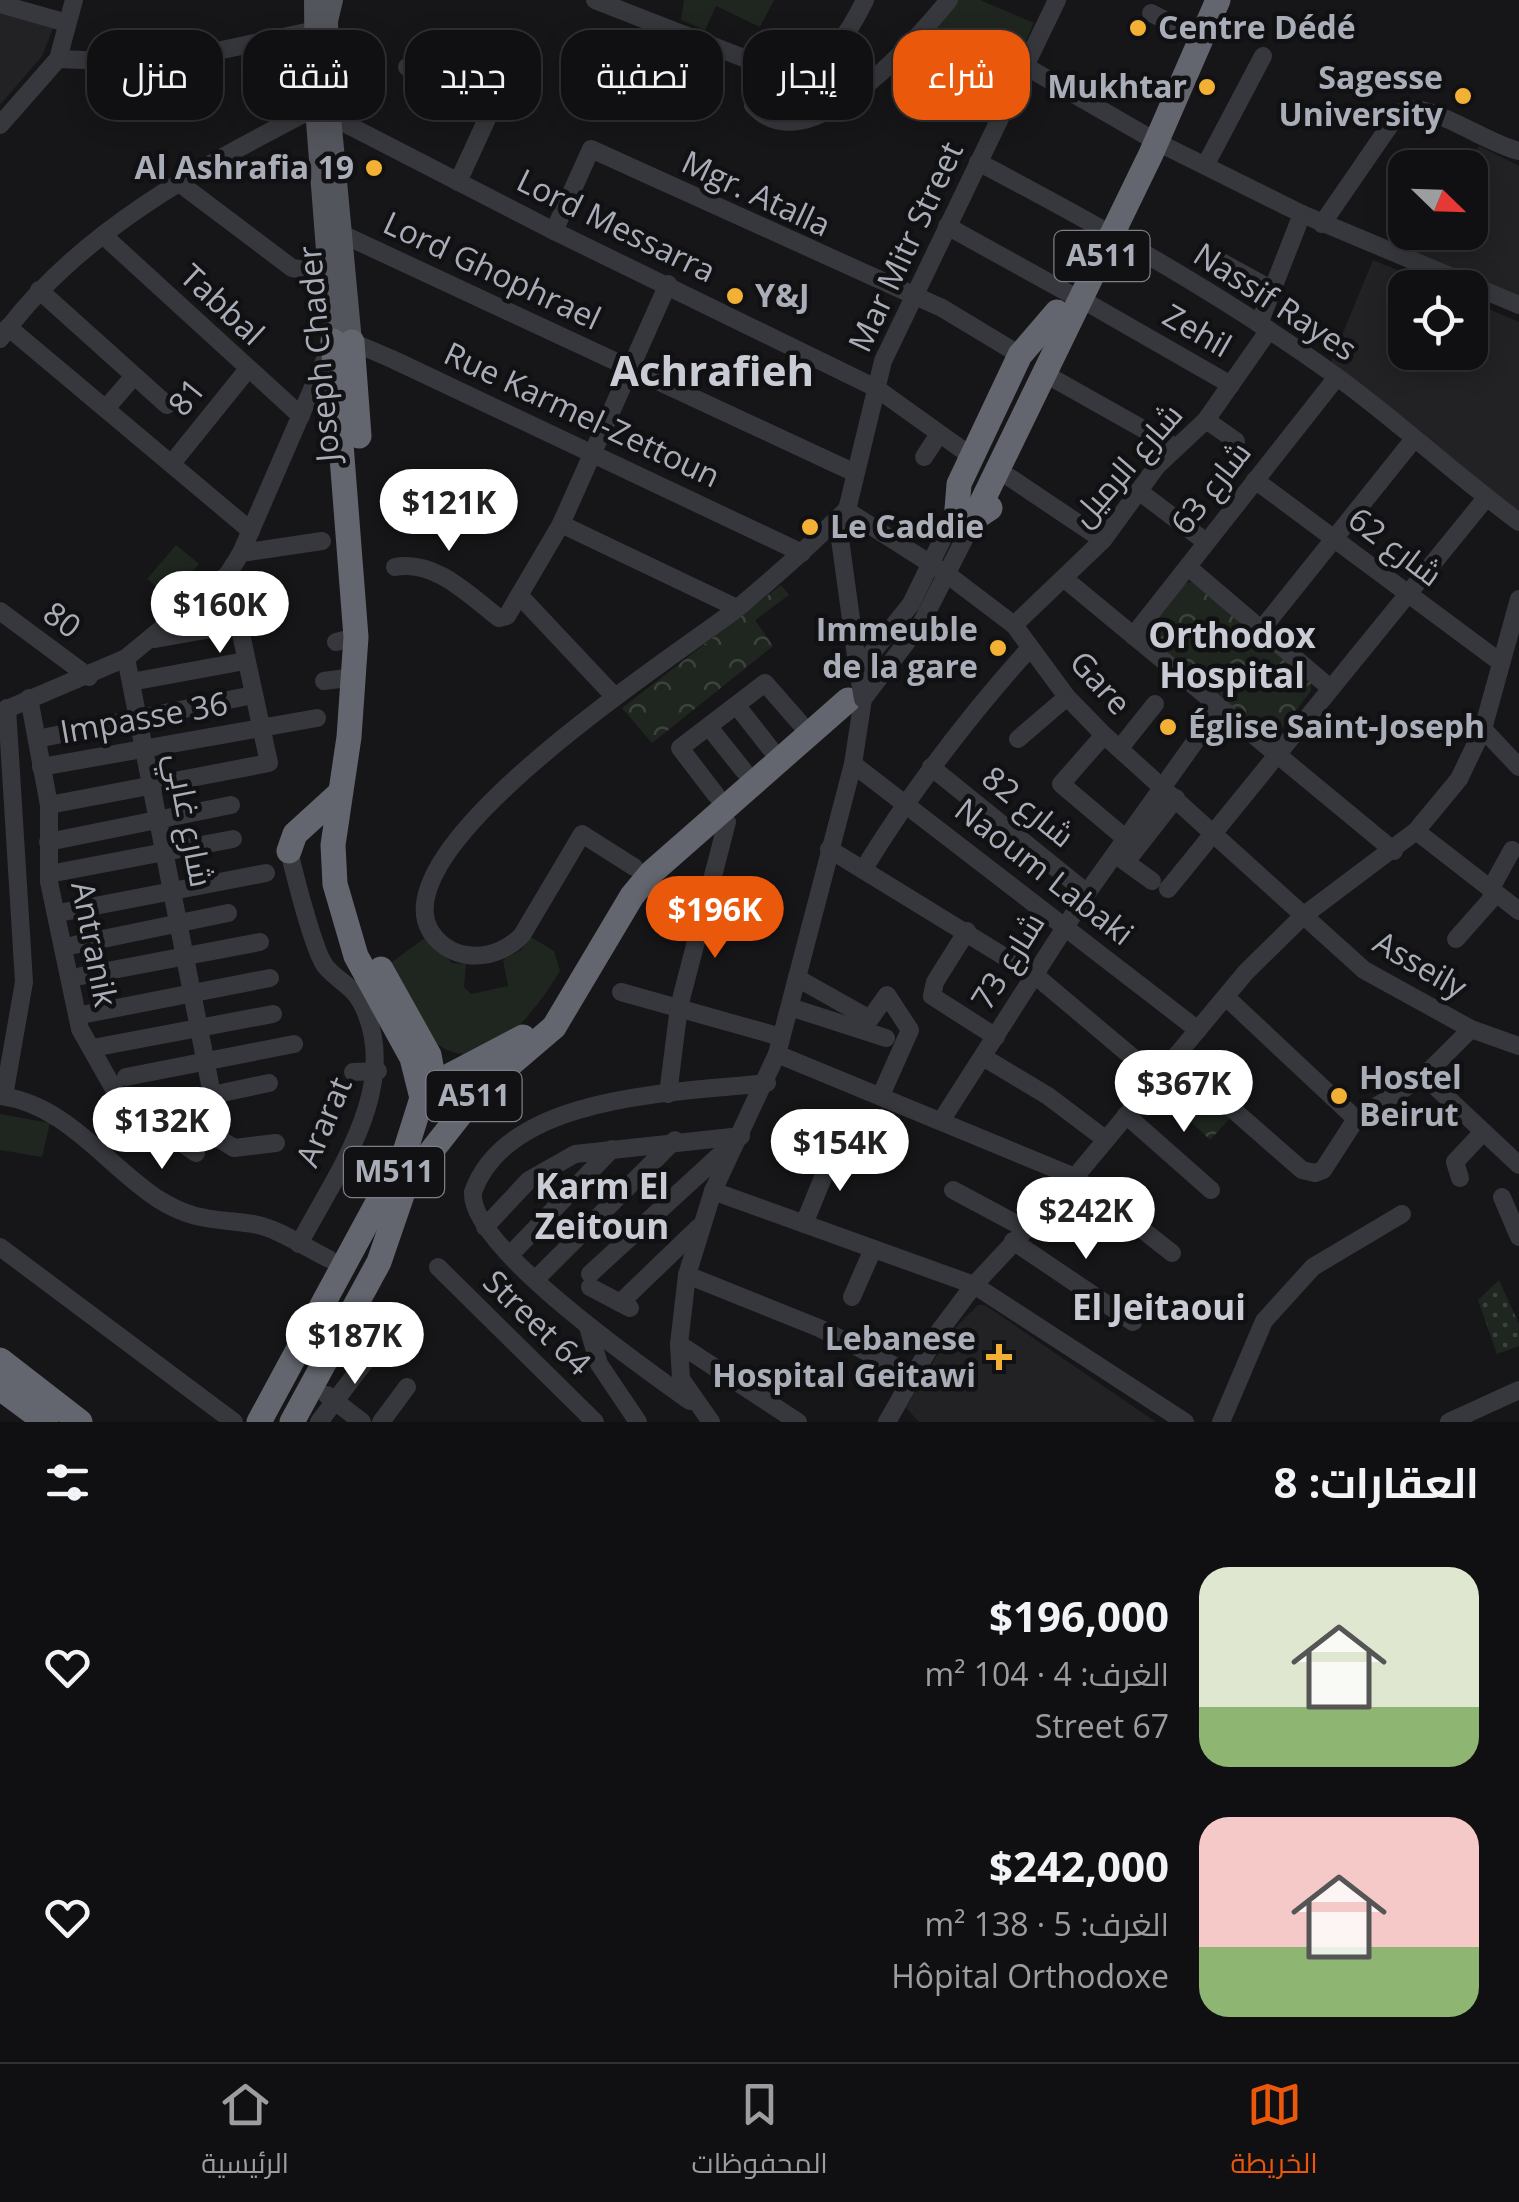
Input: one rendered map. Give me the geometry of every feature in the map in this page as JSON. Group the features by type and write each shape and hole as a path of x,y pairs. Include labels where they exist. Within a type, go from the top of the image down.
{"highway":[{"name":"A511","path":"1150,138 1202,0"},
{"name":"A511","path":"969,509 1218,0"},
{"path":"1070,306 1056,380 1009,477 995,502 969,509 955,497 1020,355 1070,306"},
{"name":"Joseph Chader","path":"343,342 326,392 346,640 354,678 333,866 339,904 356,956 412,1058 427,1098"},
{"name":"Joseph Chader","path":"343,342 360,444 369,626 364,728 350,864 359,915 382,969 429,1055 427,1098"},
{"name":"A511","path":"427,1098 445,1078 507,1048 538,1023 634,867 800,723 854,688"},
{"name":"A511","path":"403,1181 478,1092 554,1027 632,896 651,873 854,688"},
{"path":"289,850 295,834 340,793"},
{"path":"292,1422 379,1262 427,1098"},
{"path":"237,1422 330,1259 403,1181"},
{"name":"M511","path":"259,1422 403,1181"},
{"name":"M511","path":"275,1422 361,1251"},
{"path":"0,1360 80,1422"},
{"path":"0,1388 46,1422"}],"main road":[{"name":"Joseph Chader","path":"314,0 320,30"},
{"name":"Joseph Chader","path":"320,26 333,0"},
{"name":"Joseph Chader","path":"324,120 343,342"},
{"name":"Joseph Chader","path":"332,229 326,273 343,342"}],"street":[{"path":"0,126 58,59 74,0"},
{"path":"594,0 743,58"},
{"path":"845,30 865,0"},
{"path":"873,76 899,57 949,0"},
{"name":"Mar Mitr Street","path":"1030,54 1052,2"},
{"path":"0,4 68,23"},
{"path":"1151,13 1188,32"},
{"path":"58,59 161,64 320,26"},
{"path":"1206,164 1263,56"},
{"path":"1030,69 1150,138 1322,224 1519,305"},
{"path":"1322,224 1397,115 1406,109 1434,114 1485,140 1519,151"},
{"path":"251,530 108,406 4,333 39,290 178,182 306,120"},
{"name":"Lord Messarra","path":"338,120 554,231 876,388 972,456"},
{"path":"458,182 487,120"},
{"path":"778,120 803,120"},
{"name":"Mar Mitr Street","path":"854,688 840,539 853,472 876,388 912,297 999,120"},
{"name":"Mgr. Atalla","path":"554,231 591,149 912,297"},
{"name":"Nassif Rayes","path":"978,162 1106,230 1264,327 1337,377 1519,522"},
{"path":"178,182 292,268 326,273"},
{"name":"شارع الرميل","path":"1014,625 1066,580 1103,540 1174,447 1206,420 1231,386 1264,327 1302,214"},
{"name":"Zehil","path":"946,226 1070,306 1231,386"},
{"name":"Lord Ghophrael","path":"332,229 853,472"},
{"name":"Tabbal","path":"104,236 301,416"},
{"path":"1218,260 1274,291"},
{"path":"395,568 410,566 440,576 499,618 507,616 561,524 596,453 668,284"},
{"path":"39,290 167,405"},
{"path":"912,297 942,308 1020,355"},
{"name":"Rue Karmel-Zettoun","path":"343,342 596,453 802,553"},
{"name":"81","path":"173,462 248,369"},
{"path":"108,406 134,376"},
{"name":"شارع 63","path":"1133,636 1337,377"},
{"path":"1056,380 1174,447"},
{"path":"326,392 301,416 228,574 126,658 4,710 24,982 2,1096 34,1103 66,1124 155,1197 188,1216 217,1224 255,1224 330,1259"},
{"path":"1206,420 1236,441"},
{"path":"924,457 939,434"},
{"path":"1262,630 1414,439"},
{"path":"1009,477 1103,540"},
{"name":"شارع 62","path":"1254,480 1406,592 1507,653"},
{"path":"1140,492 1206,542"},
{"path":"1176,798 1120,858 1160,885 1212,830 1486,498"},
{"path":"695,1405 681,1379 679,1344 687,1274 713,1191 767,1083 790,1007 853,764 854,688 969,509"},
{"path":"854,688 922,622 948,575 969,509"},
{"path":"634,867 582,834 522,935 512,946 484,956 466,956 446,948 432,932 423,911 430,882 448,850 530,763 737,608 846,510"},
{"name":"Gare","path":"846,510 948,575 1014,625 1067,696 1104,734 1303,916"},
{"path":"561,524 737,608"},
{"path":"241,553 322,540"},
{"path":"1188,567 1329,686"},
{"path":"48,805 269,762 228,574"},
{"path":"1066,580 1394,851"},
{"path":"520,595 615,697"},
{"path":"896,1417 915,1376 974,1285 1074,1177 1258,958 1303,916 1394,851 1459,780 1483,729 1519,599"},
{"name":"80","path":"0,611 89,677"},
{"path":"152,639 239,624"},
{"path":"863,870 905,802 972,712 1030,649"},
{"name":"شارع غابي","path":"126,658 221,1140 234,1148 276,1143"},
{"path":"131,682 246,661"},
{"path":"324,681 354,678"},
{"path":"716,796 680,748 765,683 800,723"},
{"path":"37,739 253,695"},
{"path":"1018,740 1067,696"},
{"name":"Antranik","path":"29,698 48,805 49,874 80,1029 119,1098 196,1153"},
{"path":"1120,748 1155,704"},
{"path":"737,706 770,748"},
{"name":"شارع 73","path":"941,1121 1087,893 1120,858 1125,838 1219,708"},
{"name":"Impasse 36","path":"42,767 317,718"},
{"path":"709,727 744,771"},
{"path":"1483,729 1519,767"},
{"path":"1104,734 1061,784 1125,838"},
{"name":"Naoum Labaki","path":"853,764 1198,1030"},
{"name":"شارع 82","path":"931,767 1087,893"},
{"path":"48,842 231,805"},
{"path":"668,1094 679,1007 727,822"},
{"path":"1416,831 1519,911"},
{"path":"49,874 233,838"},
{"path":"829,849 1036,976 1157,1078"},
{"path":"289,850 324,965 348,984 369,1018 378,1071 354,1072"},
{"path":"1456,939 1492,892 1512,850"},
{"path":"64,912 266,872"},
{"path":"74,945 228,913"},
{"name":"Asseily","path":"1303,916 1380,982 1471,1029 1519,1046"},
{"path":"967,931 935,982 932,996 996,1037"},
{"path":"81,976 260,942"},
{"path":"86,1014 270,978"},
{"path":"797,978 870,1019 887,995 910,1030 881,1096"},
{"path":"621,992 679,1007 779,1045 881,1096 1074,1177 1172,1253"},
{"path":"1226,997 1356,1120"},
{"path":"790,1007 886,1038"},
{"path":"98,1047 273,1014"},
{"path":"1174,1058 1308,1173 1323,1170 1356,1120 1424,1076 1471,1029"},
{"path":"126,1077 294,1044"},
{"path":"982,1057 1048,1096 1105,1139"},
{"name":"Ararat","path":"299,1244 358,1124 378,1071"},
{"path":"1424,1076 1519,1165"},
{"path":"711,1422 695,1405 588,1327 510,1255 485,1227 472,1204 472,1192 500,1148 516,1135 556,1116 668,1094 767,1083"},
{"path":"165,1105 269,1084"},
{"path":"1126,1115 1211,1190"},
{"path":"1460,1178 1455,1162 1482,1133"},
{"path":"485,1227 542,1170 575,1154 675,1140 740,1136"},
{"path":"704,1222 625,1305 590,1281 740,1136"},
{"path":"536,1279 675,1140"},
{"path":"510,1255 612,1149"},
{"path":"804,1224 832,1158 869,1154"},
{"path":"953,1190 1019,1234 1132,1322"},
{"path":"713,1191 974,1285 1185,1422"},
{"path":"1502,1197 1519,1237"},
{"path":"1221,1422 1257,1332 1273,1310 1322,1260 1402,1214"},
{"path":"0,1247 237,1422"},
{"path":"852,1297 873,1249"},
{"name":"Street 64","path":"438,1267 595,1422"},
{"path":"687,1274 810,1323 915,1376"},
{"path":"588,1327 599,1364 638,1422"},
{"path":"679,1344 798,1422"},
{"path":"318,1422 327,1395 376,1346"},
{"path":"381,1422 407,1387"},
{"path":"1455,1420 1519,1390"},
{"path":"327,1395 362,1422"}],"shaded area":[{"path":"0,11 53,28 42,56 0,105"},
{"path":"1488,150 1519,166 1519,297 1488,285 1488,270 1452,270 1414,255 1417,250 1488,250"},
{"path":"1373,260 1397,270 1388,270 1388,370 1488,370 1488,309 1519,322 1519,518 1331,362"},
{"name":"Lebanese Hospital Geitawi","path":"978,1305 985,1305 1156,1422 919,1422 906,1408 950,1333"}],"green space":[{"path":"684,0 774,0 760,27 716,6 705,30 681,20"},
{"path":"955,0 980,0 1034,23 1030,32 930,30"},
{"path":"176,545 199,564 170,598 147,579"},
{"path":"1192,582 1311,681 1311,691 1276,736 1266,738 1147,638 1147,630 1183,583"},
{"path":"781,585 789,595 755,620 773,646 652,743 622,708"},
{"path":"426,937 452,963 466,964 464,987 471,994 508,986 503,960 521,950 531,937 554,951 560,971 537,1005 506,1037 471,1054 451,1052 432,1040 419,1025 388,965"},
{"path":"1177,1067 1231,1117 1210,1140 1158,1090"},
{"path":"0,1114 50,1123 42,1157 0,1150"},
{"path":"1499,1280 1519,1324 1519,1346 1497,1354 1478,1300"}],"place":[{"name":"Centre Dédé","path":"1138,28"},
{"name":"Mukhtar","path":"1207,87"},
{"name":"Sagesse University","path":"1463,96"},
{"name":"Al Ashrafia 19","path":"374,168"},
{"name":"Y&J","path":"735,296"},
{"name":"Le Caddie","path":"810,527"},
{"name":"Immeuble de la gare","path":"998,648"},
{"name":"Église Saint-Joseph","path":"1168,727"},
{"name":"Hostel Beirut","path":"1339,1096"},
{"name":"Lebanese Hospital Geitawi","path":"999,1357"}],"district":[{"name":"Achrafieh","path":"712,371"},
{"name":"Orthodox Hospital","path":"1232,656"},
{"name":"Karm El Zeitoun","path":"602,1207"},
{"name":"El Jeitaoui","path":"1159,1308"}]}
